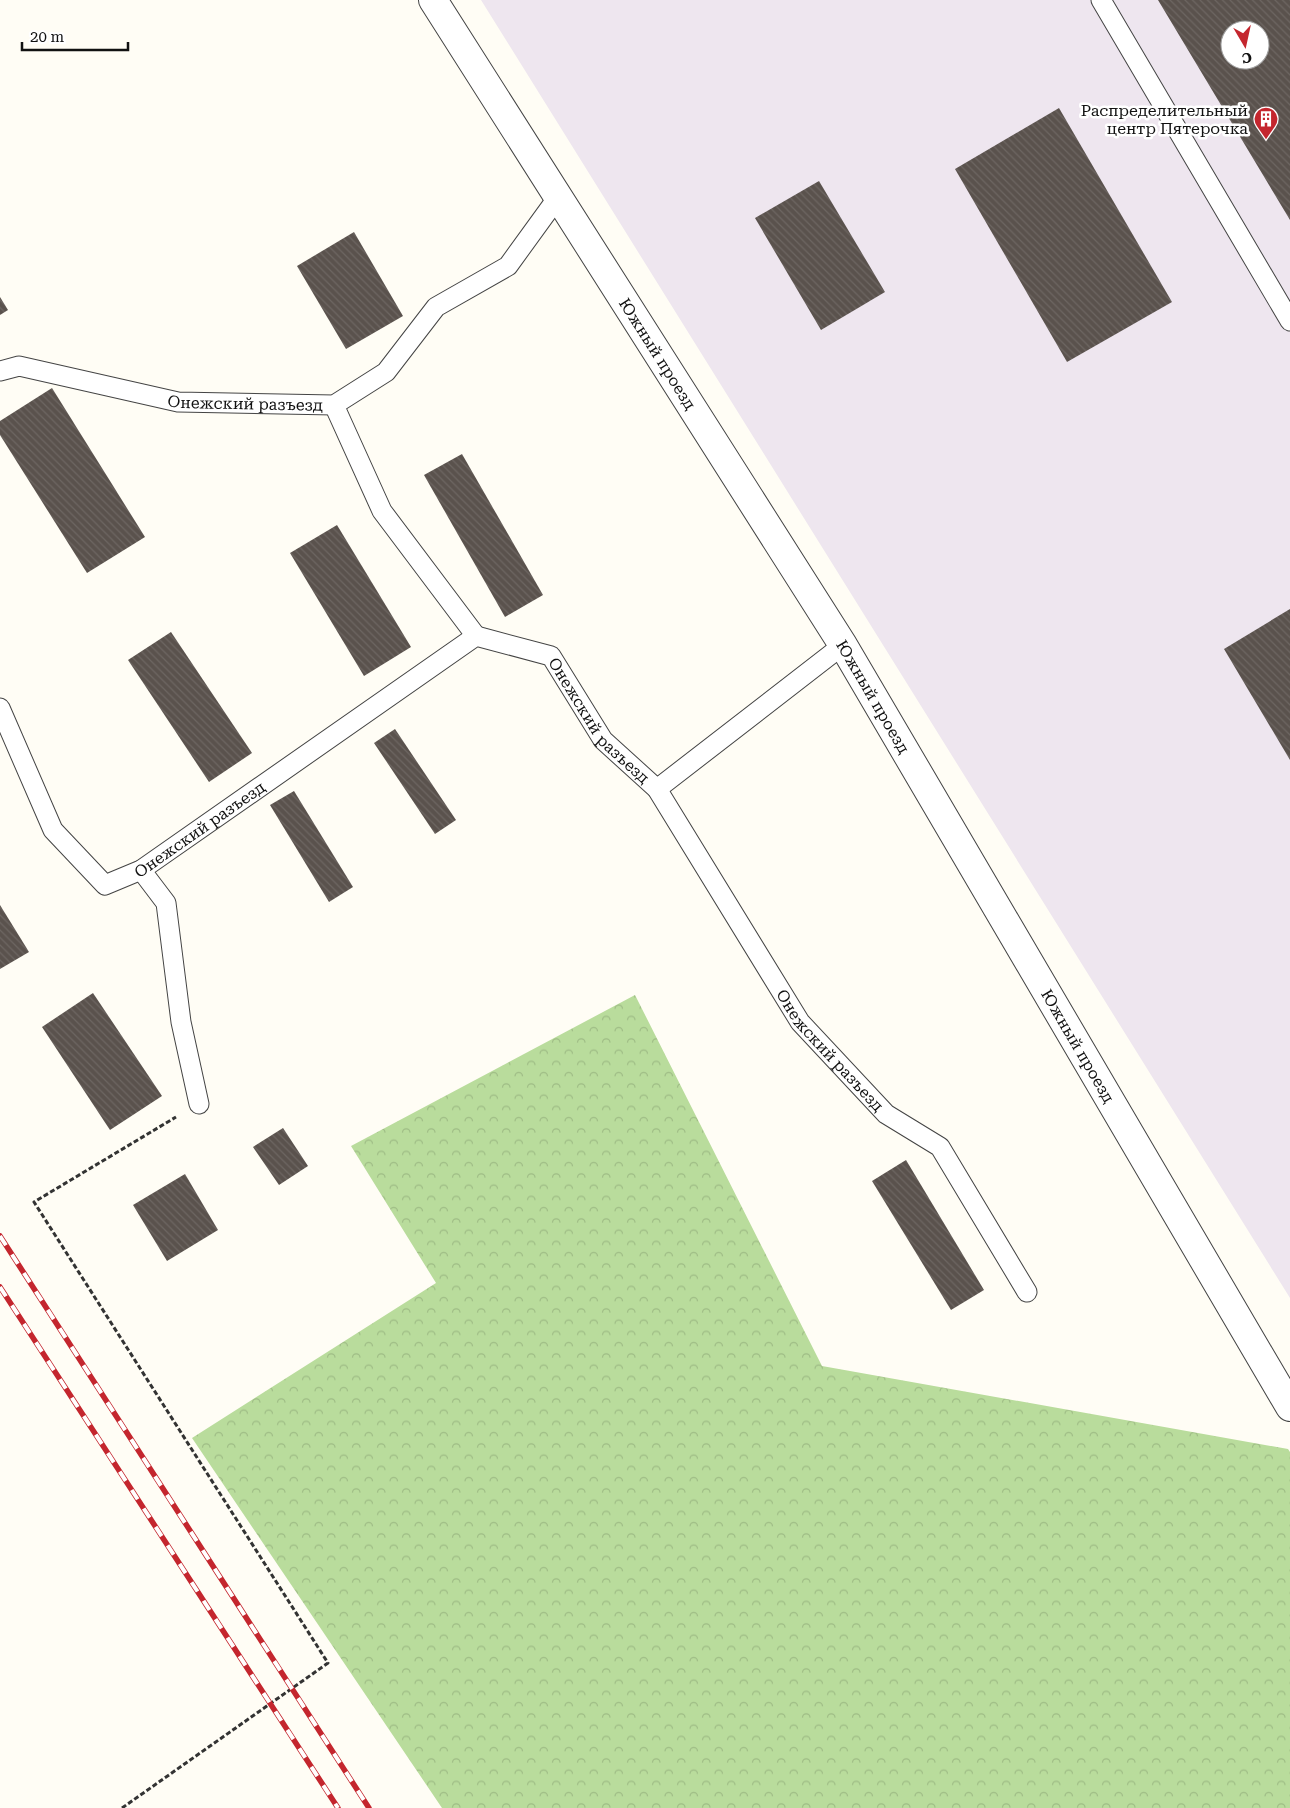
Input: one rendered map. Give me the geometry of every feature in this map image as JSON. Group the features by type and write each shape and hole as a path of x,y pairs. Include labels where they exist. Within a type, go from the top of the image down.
{"street":[{"name":"Южный проезд","path":"432,0 842,645 1290,1407"}],"lane":[{"path":"1101,0 1290,321"},
{"name":"Онежский разъезд","path":"0,371 20,366 178,402 334,405 386,372 436,307 508,266 558,198"},
{"path":"334,405 382,511 476,636"},
{"name":"Онежский разъезд","path":"0,708 53,830 105,885 141,870 476,636 551,656 603,740 657,789 800,1022 886,1114 940,1146 1028,1292"},
{"path":"657,789 842,645"},
{"path":"141,870 166,903 181,1022 199,1104"}],"path":[{"path":"122,1808 328,1663 34,1202 199,1104"}],"shaded area":[{"path":"481,0 1290,0 1290,1298"}],"green space":[{"path":"635,995 822,1366 1288,1449 1290,1452 1290,1808 442,1808 192,1438 436,1283 351,1146"}],"building":[{"name":"Распределительный центр Пятерочка","path":"1158,0 1290,0 1290,220"},
{"path":"1059,108 1172,302 1067,362 955,169"},
{"path":"819,181 885,292 821,330 755,218"},
{"path":"354,232 403,316 346,349 297,266"},
{"path":"0,297 8,310 0,315"},
{"path":"52,388 145,537 87,573 0,435 0,421"},
{"path":"462,454 543,595 505,617 424,475"},
{"path":"337,525 411,647 364,676 290,553"},
{"path":"1290,609 1290,760 1224,649"},
{"path":"171,632 252,753 209,782 128,660"},
{"path":"395,729 456,820 435,834 374,743"},
{"path":"294,791 353,887 329,902 270,805"},
{"path":"0,905 29,952 0,969"},
{"path":"93,993 162,1096 110,1130 42,1027"},
{"path":"283,1128 308,1166 279,1185 253,1147"},
{"path":"906,1160 984,1290 951,1310 872,1181"},
{"path":"185,1174 218,1230 167,1261 133,1205"}],"railway":[{"path":"0,1236 369,1808"},
{"path":"0,1287 338,1808"}],"place":[{"name":"Распределительный центр Пятерочка","path":"1266,140"}]}
